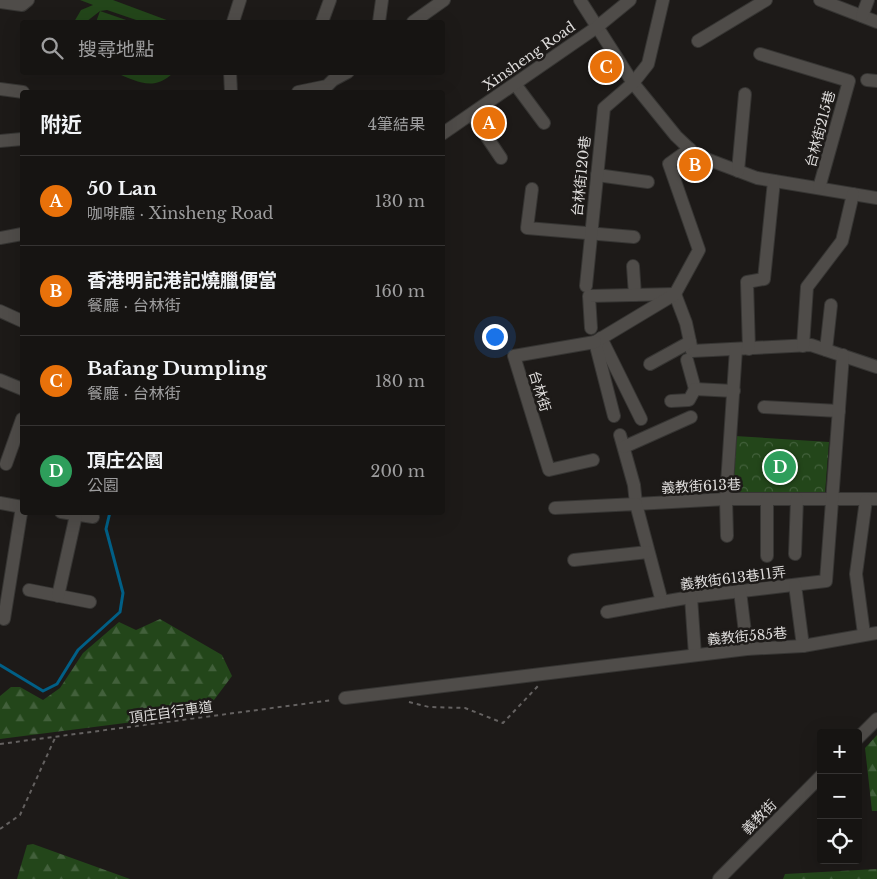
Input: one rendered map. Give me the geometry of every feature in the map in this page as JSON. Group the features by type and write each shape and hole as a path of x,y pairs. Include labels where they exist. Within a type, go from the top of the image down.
{"street":[{"path":"0,2 22,5 28,0"},
{"path":"234,20 240,0"},
{"path":"323,20 330,0"},
{"path":"379,20 382,0"},
{"path":"580,0 633,83 676,136 696,155 738,171 774,181 877,198"},
{"name":"Xinsheng Road","path":"445,132 597,27 630,0"},
{"name":"台林街120巷","path":"591,328 588,291 590,234 604,108 633,83 648,64 663,0"},
{"path":"698,41 766,0"},
{"path":"820,0 837,3 877,22"},
{"path":"862,16 868,0"},
{"path":"416,20 442,1"},
{"name":"台林街215巷","path":"760,54 849,81 819,188"},
{"path":"230,75 231,90"},
{"path":"308,90 327,86 332,76"},
{"path":"515,84 544,123"},
{"path":"0,89 20,92"},
{"path":"738,171 745,94"},
{"path":"472,115 500,158"},
{"path":"0,141 20,139"},
{"path":"690,149 669,164 699,250 675,294 686,323 692,351 812,345 875,366"},
{"path":"597,174 648,182"},
{"path":"727,536 726,499 734,391 742,349 747,282 764,279 774,181"},
{"path":"532,189 527,228 634,237"},
{"path":"803,346 807,287 842,240 853,194"},
{"path":"0,238 20,234"},
{"path":"633,266 635,295"},
{"path":"588,291 635,295 675,294"},
{"name":"台林街","path":"594,460 549,470 514,356 598,340 675,294"},
{"path":"826,350 831,305"},
{"path":"0,311 20,320"},
{"path":"598,340 614,416"},
{"path":"598,340 641,419"},
{"path":"650,364 690,342"},
{"path":"834,499 843,355"},
{"path":"671,401 689,400 695,389 687,360"},
{"path":"0,380 20,388"},
{"path":"695,389 734,391"},
{"path":"764,408 839,411"},
{"path":"662,602 636,504 634,485 622,441 691,417"},
{"path":"6,464 20,425"},
{"name":"義教街613巷","path":"555,508 726,499 871,500"},
{"path":"767,499 767,556"},
{"path":"795,554 797,499"},
{"name":"義教街613巷11弄","path":"607,612 691,597 826,582 834,499"},
{"path":"871,500 856,574 871,634"},
{"path":"0,503 20,507"},
{"path":"4,619 21,515"},
{"path":"58,596 76,515 92,517"},
{"path":"574,560 648,552"},
{"path":"795,585 803,646"},
{"path":"30,590 90,602"},
{"path":"740,591 747,650"},
{"path":"691,597 695,656"},
{"name":"義教街585巷","path":"345,698 747,650 803,646 871,634"},
{"path":"862,734 877,719"},
{"name":"義教街","path":"719,879 817,780"}],"path":[{"path":"403,701 429,707 465,708 503,723 548,675"},
{"name":"頂庄自行車道","path":"0,744 345,698"},
{"path":"0,829 20,816 55,738"}],"green space":[{"path":"80,0 113,0 167,20 136,20 107,10 100,11 89,20 75,20 81,10 93,5"},
{"path":"100,11 126,20 97,20"},
{"path":"121,75 171,75 159,82 138,82"},
{"path":"735,436 829,442 825,493 732,493"},
{"path":"160,619 222,655 232,676 214,700 188,715 0,739 0,696 11,687 20,687 43,700 60,688 83,653 119,622 136,630"},
{"path":"877,735 877,811 872,811 865,748"},
{"path":"33,844 130,879 17,879 27,845"},
{"path":"877,869 877,879 783,879 785,874"}],"waterway":[{"path":"0,665 43,691 57,684 78,650 120,612 123,593 106,529 109,515"}],"place":[{"name":"Bafang Dumpling","path":"606,67"},
{"name":"50 Lan","path":"489,123"},
{"name":"香港明記港記燒臘便當","path":"695,165"},
{"name":"頂庄公園","path":"780,467"}]}
